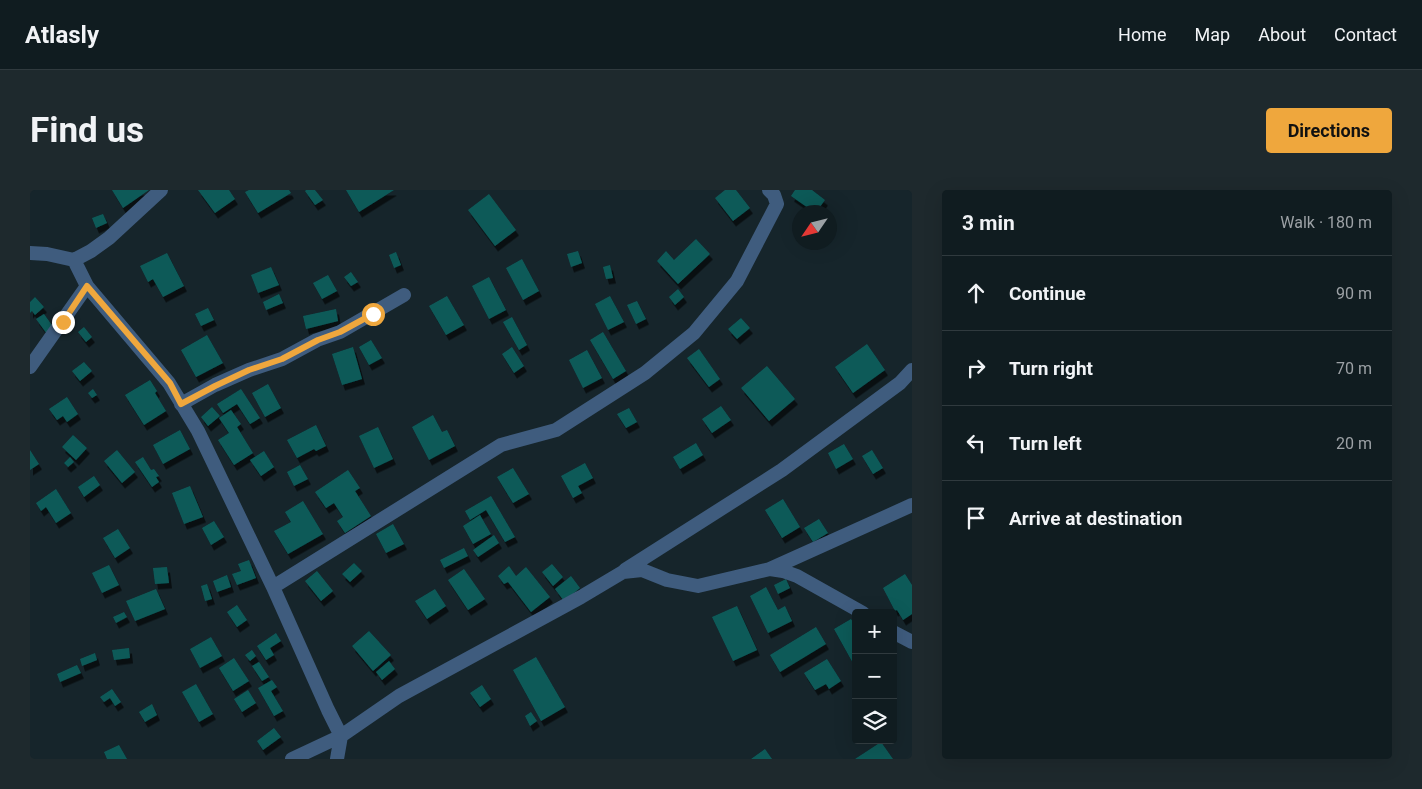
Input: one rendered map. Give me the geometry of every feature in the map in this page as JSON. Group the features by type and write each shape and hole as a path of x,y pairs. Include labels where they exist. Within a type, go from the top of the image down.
{"street":[{"path":"30,253 47,254 74,260 109,238 161,190"},
{"path":"273,587 501,445 556,430 645,373 694,333 737,281 777,204 769,190"},
{"path":"74,260 87,286 170,383 198,431 273,587 341,736 337,759"},
{"path":"30,367 87,286"},
{"path":"181,404 240,374 282,359 318,340 340,332 404,295"},
{"path":"292,759 341,736 399,696 581,597 623,572 782,470 900,383 912,370"},
{"path":"623,572 642,570 667,580 698,586 770,569 912,505"},
{"path":"770,569 783,570 797,576 856,609"},
{"path":"897,634 912,642"}],"building":[{"path":"112,190 149,190 123,208"},
{"path":"198,190 229,190 235,199 215,213"},
{"path":"249,190 289,190 291,193 258,213 245,192"},
{"path":"306,190 315,190 323,200 315,205"},
{"path":"346,190 394,190 359,212"},
{"path":"725,190 736,190 750,208 733,221 715,198"},
{"path":"795,190 812,190 825,200 821,205 804,205 791,196"},
{"path":"489,194 516,230 495,246 468,210"},
{"path":"103,214 107,223 96,228 92,218"},
{"path":"696,239 710,254 678,284 657,261 666,251 674,260"},
{"path":"578,251 582,263 571,267 567,254"},
{"path":"396,252 401,265 394,268 389,255"},
{"path":"167,253 184,286 163,297 153,279 148,282 140,266"},
{"path":"522,259 539,291 523,300 506,268"},
{"path":"610,265 613,278 606,279 603,267"},
{"path":"271,267 279,285 258,293 251,275"},
{"path":"351,272 358,282 351,286 344,277"},
{"path":"328,275 337,291 322,299 313,283"},
{"path":"489,277 506,310 489,319 472,286"},
{"path":"678,289 684,297 675,305 669,297"},
{"path":"279,294 283,303 266,310 263,302"},
{"path":"447,296 464,325 446,335 429,306"},
{"path":"610,296 624,322 608,330 595,304"},
{"path":"35,297 44,307 35,315 32,311 30,313 30,302"},
{"path":"637,301 646,319 636,324 627,305"},
{"path":"208,308 214,320 201,326 195,314"},
{"path":"336,309 338,321 306,329 303,316"},
{"path":"44,314 54,328 47,334 36,319"},
{"path":"512,317 527,345 519,350 503,322"},
{"path":"741,318 750,328 737,339 728,329"},
{"path":"84,327 92,337 86,342 78,332"},
{"path":"603,332 626,371 613,379 590,340"},
{"path":"207,335 223,363 196,377 181,350"},
{"path":"371,340 382,358 369,365 359,347"},
{"path":"867,344 885,370 853,393 835,367"},
{"path":"353,347 362,379 342,385 332,354"},
{"path":"512,347 524,366 514,373 502,354"},
{"path":"699,349 720,379 709,387 687,358"},
{"path":"587,350 602,378 583,388 569,360"},
{"path":"84,362 92,371 80,381 72,371"},
{"path":"767,366 795,399 769,421 741,388"},
{"path":"150,380 157,391 155,393 166,411 144,425 125,395"},
{"path":"268,384 281,408 265,417 252,393"},
{"path":"93,389 97,395 92,398 88,393"},
{"path":"241,389 260,418 250,424 237,404 223,413 217,404"},
{"path":"67,397 78,414 67,422 63,416 57,420 49,409"},
{"path":"721,406 731,420 712,433 702,419"},
{"path":"212,407 220,416 208,426 201,417"},
{"path":"629,408 637,422 626,428 617,414"},
{"path":"231,410 241,424 237,427 253,453 234,465 218,440 229,433 219,418"},
{"path":"433,415 442,432 447,430 455,446 429,460 412,427"},
{"path":"316,425 326,446 316,451 314,449 297,458 287,440"},
{"path":"378,427 393,459 374,468 359,436"},
{"path":"180,430 190,449 163,464 153,445"},
{"path":"73,435 87,448 76,460 62,447"},
{"path":"696,443 703,455 680,469 673,457"},
{"path":"844,444 853,459 836,469 828,453"},
{"path":"30,450 39,464 30,470"},
{"path":"117,450 135,472 122,483 104,461"},
{"path":"872,450 883,468 873,474 862,456"},
{"path":"264,451 274,467 261,476 250,460"},
{"path":"70,457 74,462 68,467 64,463"},
{"path":"143,457 151,470 154,469 159,476 156,477 159,482 152,487 135,462"},
{"path":"585,463 593,478 578,486 582,493 573,498 561,476"},
{"path":"300,465 308,479 294,486 287,472"},
{"path":"513,468 529,494 513,503 497,477"},
{"path":"348,470 360,488 355,491 371,516 345,533 337,521 343,517 334,503 326,508 315,492"},
{"path":"94,476 100,485 84,497 78,487"},
{"path":"190,486 203,517 184,524 172,493"},
{"path":"56,489 71,513 56,523 46,507 41,511 36,503"},
{"path":"491,496 515,537 505,542 486,510 470,520 465,511"},
{"path":"783,499 800,527 782,538 765,510"},
{"path":"303,501 323,534 288,554 274,531 291,522 285,512"},
{"path":"480,515 491,534 473,544 463,526"},
{"path":"819,519 828,533 813,542 804,528"},
{"path":"214,521 224,537 211,545 202,528"},
{"path":"393,524 404,544 386,553 376,534"},
{"path":"118,529 130,548 115,558 103,538"},
{"path":"494,535 499,543 478,557 473,550"},
{"path":"464,548 468,556 444,568 440,560"},
{"path":"249,560 256,578 237,585 232,574 241,571 238,564"},
{"path":"354,563 362,571 350,582 342,574"},
{"path":"552,564 563,577 553,586 542,572"},
{"path":"109,565 119,585 102,593 92,573"},
{"path":"509,566 516,576 526,567 550,597 531,612 508,582 504,584 498,576"},
{"path":"167,567 169,583 155,584 153,568"},
{"path":"464,569 485,599 468,610 448,580"},
{"path":"317,571 333,591 321,601 305,581"},
{"path":"905,574 912,585 912,614 903,620 897,609 894,609 883,588"},
{"path":"227,575 231,587 217,592 213,581"},
{"path":"571,576 580,588 564,601 555,589"},
{"path":"786,579 790,588 778,594 774,585"},
{"path":"207,584 212,599 205,601 201,586"},
{"path":"766,587 778,610 785,606 792,621 768,633 750,596"},
{"path":"156,589 165,609 135,621 126,601"},
{"path":"435,589 446,606 427,619 415,601"},
{"path":"237,605 247,620 237,627 227,612"},
{"path":"737,606 757,650 733,661 712,617"},
{"path":"124,612 127,617 116,623 113,617"},
{"path":"851,619 852,621 852,661 834,629"},
{"path":"816,627 826,644 780,672 770,655"},
{"path":"369,631 391,655 373,671 352,646"},
{"path":"276,633 281,641 270,648 274,655 266,660 257,646"},
{"path":"211,637 222,656 200,668 190,649"},
{"path":"129,648 130,658 114,660 112,650"},
{"path":"252,650 256,656 250,661 245,655"},
{"path":"95,653 97,660 82,666 80,659"},
{"path":"536,657 565,707 541,721 513,670"},
{"path":"234,658 249,681 233,691 219,668"},
{"path":"827,659 841,681 829,689 826,684 815,690 804,673"},
{"path":"389,661 395,669 382,680 376,672"},
{"path":"259,662 269,677 262,681 252,666"},
{"path":"77,665 81,673 60,682 57,674"},
{"path":"272,680 277,687 271,691 283,711 274,716 258,688"},
{"path":"196,684 213,714 199,722 182,692"},
{"path":"482,685 491,699 480,707 470,693"},
{"path":"112,689 121,702 115,706 110,698 104,702 100,697"},
{"path":"248,690 256,703 242,712 234,699"},
{"path":"152,704 157,715 145,722 139,712"},
{"path":"531,712 537,721 530,726 525,716"},
{"path":"274,728 281,737 263,750 257,741"},
{"path":"878,744 882,744 893,759 855,759"},
{"path":"119,745 127,759 107,759 104,752"},
{"path":"765,749 772,759 751,759"}],"route":[{"path":"63,322 87,286 170,383 181,404 249,370 282,359 318,340 340,332 373,314"}]}
